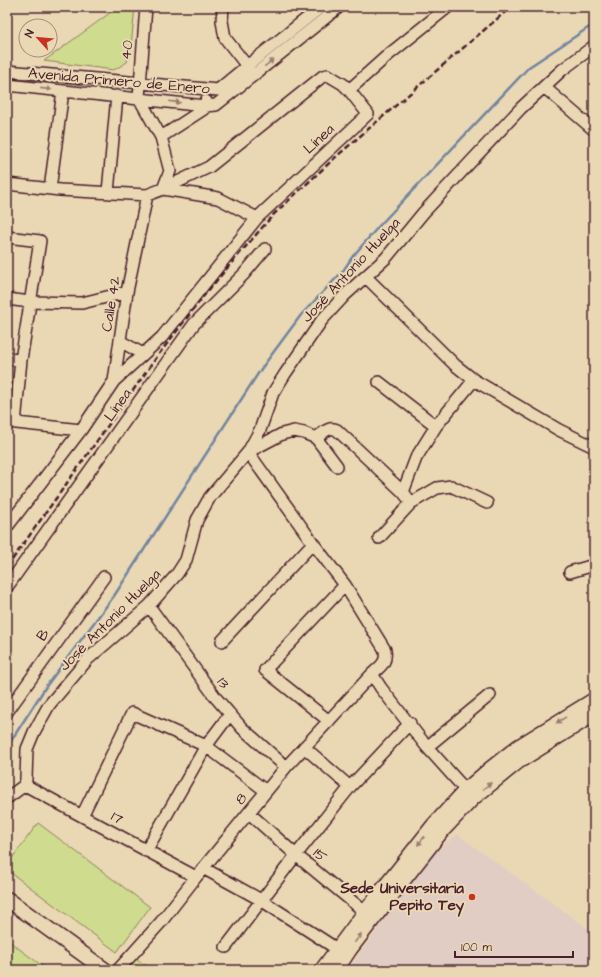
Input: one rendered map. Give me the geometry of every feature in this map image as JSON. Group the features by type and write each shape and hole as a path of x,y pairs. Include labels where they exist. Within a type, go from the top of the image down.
{"main road":[{"path":"322,970 337,949 369,915 437,829 470,794 489,770 518,747 594,700"},
{"path":"470,794 594,714"},
{"path":"7,899 106,970"},
{"path":"336,970 350,949 369,915"}],"street":[{"name":"40","path":"139,98 146,7"},
{"path":"223,7 222,21 225,38 250,71"},
{"name":"Avenida Primero de Enero","path":"7,85 205,106 216,105 250,71 321,7"},
{"name":"Avenida Primero de Enero","path":"7,71 218,90 250,71 339,7"},
{"path":"7,184 50,189 147,194 163,189 209,167 323,76 328,75 350,90 387,56 448,7"},
{"name":"José Antonio Huelga","path":"25,785 27,749 34,732 49,705 88,659 149,606 177,574 186,560 197,520 210,497 248,452 260,430 273,393 322,320 345,295 366,278 386,258 423,213 521,108 562,70 594,46"},
{"path":"544,87 594,130"},
{"path":"161,137 204,109 206,89"},
{"name":"Línea","path":"114,381 162,337 257,218 368,114 350,90"},
{"path":"50,189 63,91"},
{"path":"108,192 117,96"},
{"path":"139,98 161,137 170,171 163,189"},
{"path":"163,189 218,198 257,218"},
{"name":"Calle 42","path":"7,527 81,430 114,381 127,292 147,194"},
{"path":"7,237 40,241 11,423 81,430"},
{"name":"Línea","path":"7,587 194,324 244,274 265,249"},
{"path":"366,278 455,365 474,380 559,430 594,448"},
{"path":"7,299 30,302 82,303 127,292"},
{"path":"120,341 143,354"},
{"path":"7,359 21,360"},
{"path":"403,492 416,458 436,426 474,380"},
{"path":"379,382 436,426"},
{"path":"316,438 329,428 337,430 403,492 411,503"},
{"path":"329,721 265,670 345,586 248,452 282,434 294,431 316,438 337,466"},
{"path":"379,538 411,503 437,488 451,486 486,503"},
{"path":"222,641 313,543"},
{"path":"570,572 594,566"},
{"name":"B","path":"8,706 104,577"},
{"name":"8","path":"118,970 161,922 203,868 286,767 383,664 386,657 385,650 345,586"},
{"name":"13","path":"149,606 216,698 242,728 286,767"},
{"path":"372,674 381,688 410,723 427,747 470,794"},
{"path":"427,747 490,695"},
{"path":"82,816 132,713 206,746 266,791"},
{"path":"146,851 206,746 230,714"},
{"path":"226,947 350,786 410,723"},
{"path":"304,747 350,786"},
{"path":"7,798 25,785"},
{"name":"17","path":"25,785 196,877"},
{"name":"15","path":"249,813 296,855 369,915"},
{"path":"203,868 261,900 337,949"}],"shaded area":[{"name":"Sede Universitaria Pepito Tey","path":"457,834 594,933 594,970 348,970 427,860"}],"green space":[{"path":"118,7 135,7 131,46 127,62 114,70 44,61 48,58 58,58 58,51"},
{"path":"38,823 150,907 117,952 7,870 7,865"},
{"path":"7,940 48,970 7,970"},
{"path":"135,958 153,970 126,970"}],"waterway":[{"path":"7,747 47,685 114,596 261,369 301,315 343,271 353,256 379,226 529,67 594,24"}],"railway":[{"path":"7,567 159,354 206,293 274,214 338,155 511,7"}],"place":[{"name":"Sede Universitaria Pepito Tey","path":"472,897"}]}
